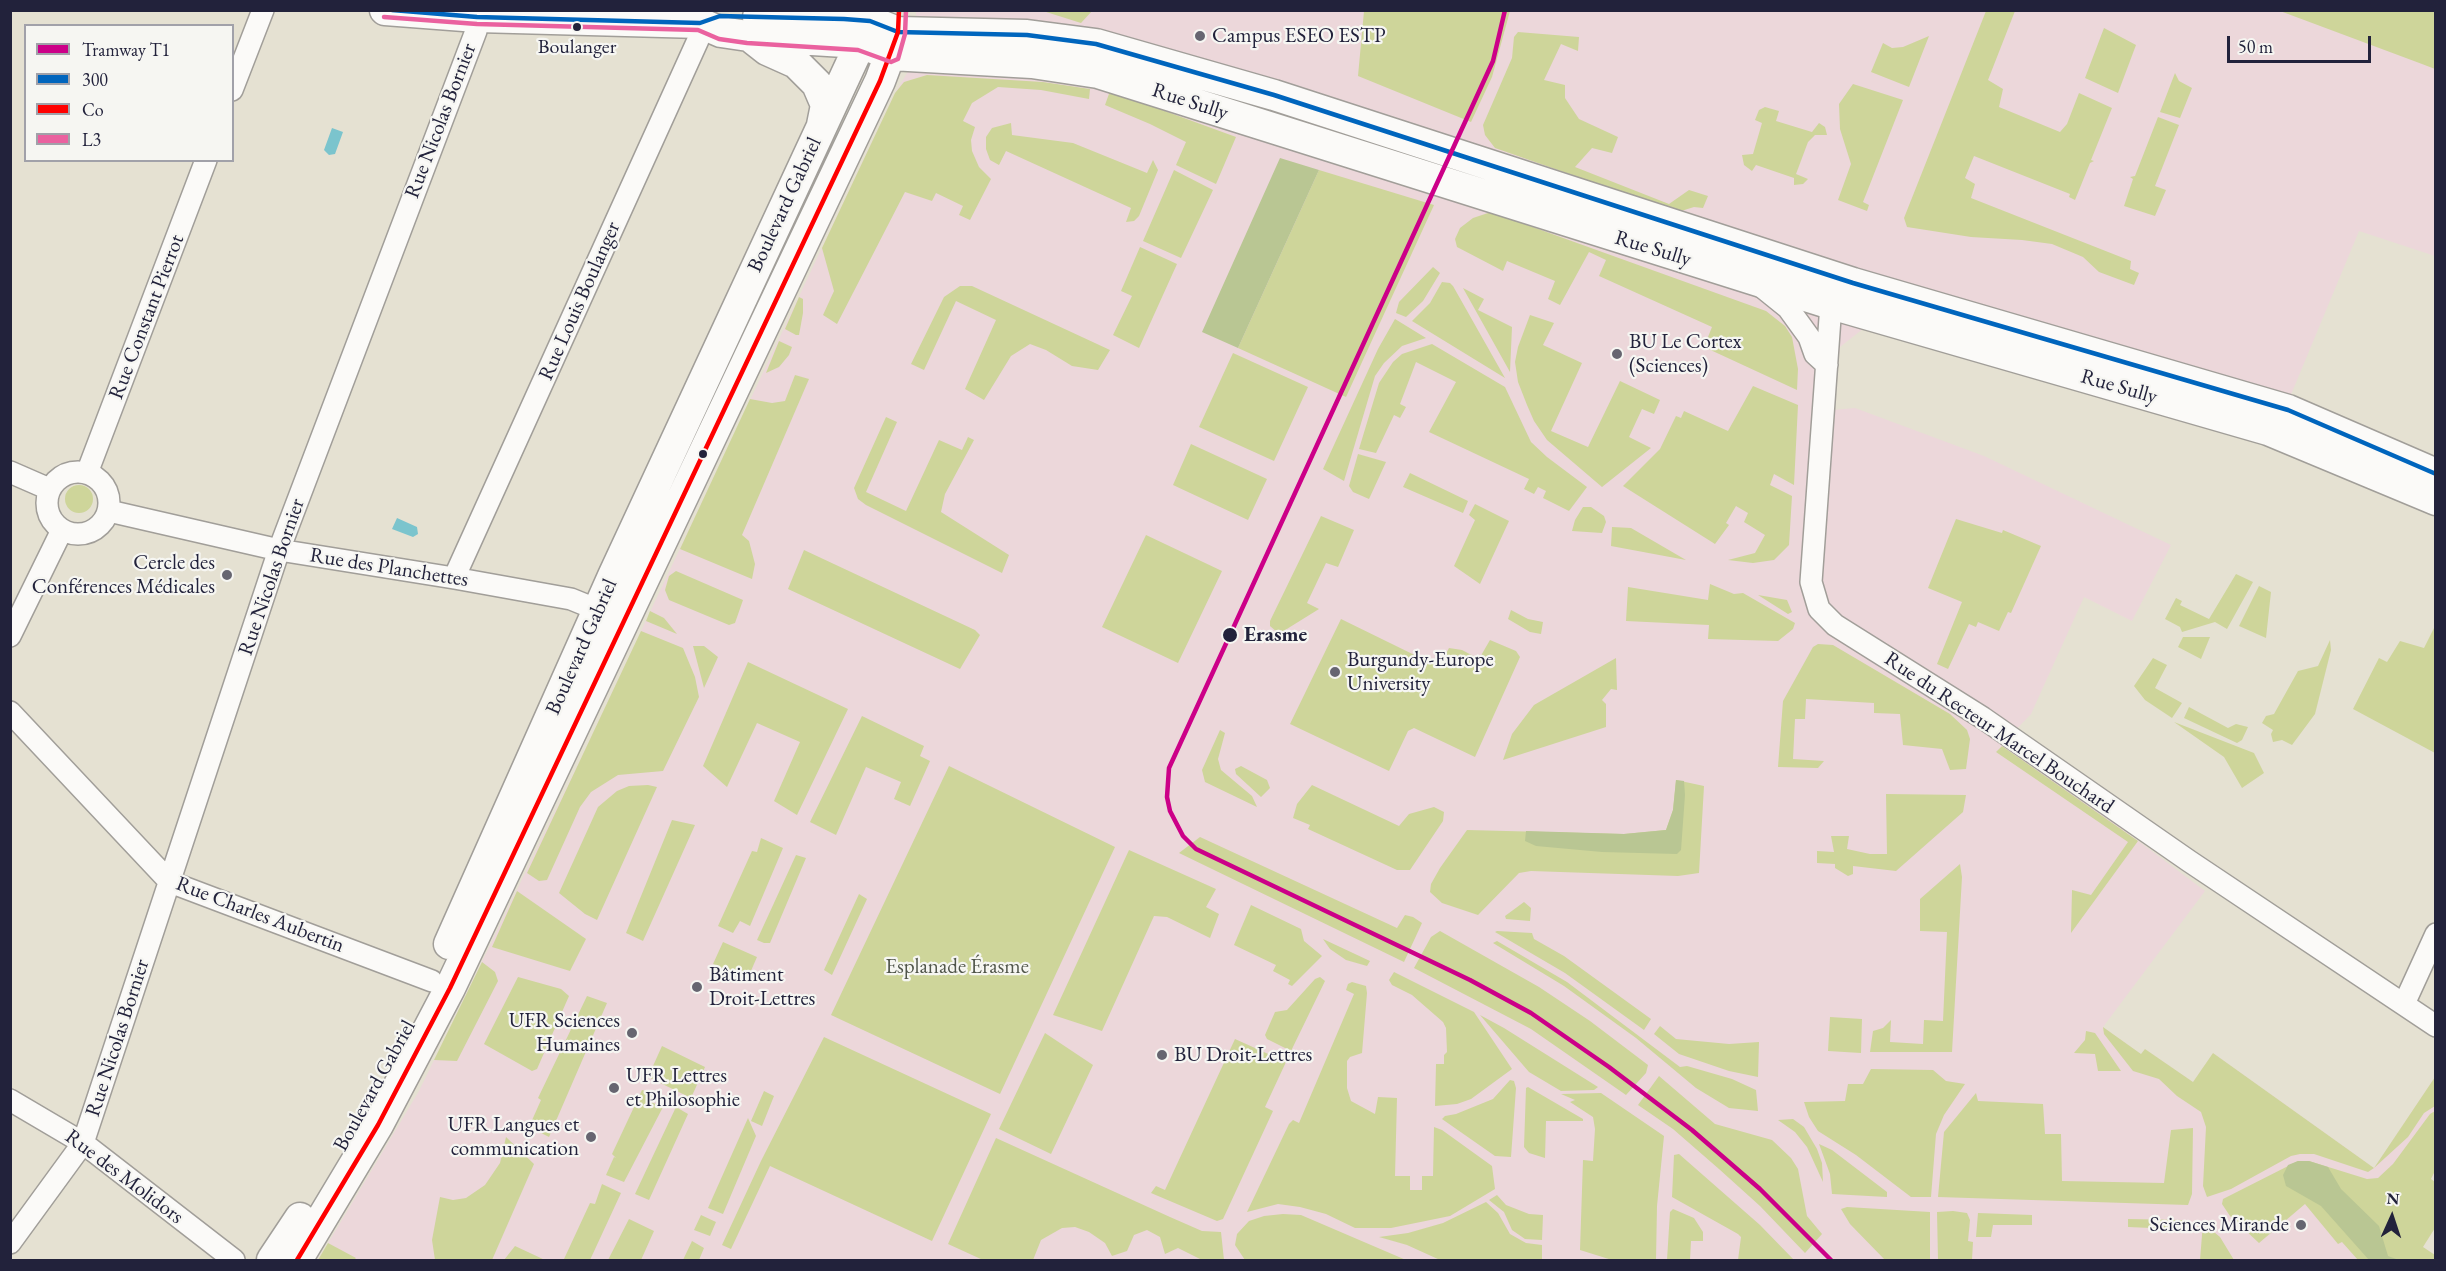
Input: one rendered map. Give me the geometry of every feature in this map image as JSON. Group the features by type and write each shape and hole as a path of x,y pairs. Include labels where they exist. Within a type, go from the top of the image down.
{"main road":[{"path":"385,10 477,17 558,14 700,23 721,32 748,36 882,29"},
{"path":"941,10 950,18 984,33"},
{"path":"700,23 720,16 882,29"},
{"name":"Rue Sully","path":"882,29 1027,35 1096,44 1233,82 1817,272 2288,410 2436,474"},
{"name":"Rue Sully","path":"882,29 1032,63 1098,73 1755,281 2268,430 2436,500"},
{"name":"Boulevard Gabriel","path":"272,1260 358,1118 432,981 598,610 822,125 882,29"},
{"name":"Boulevard Gabriel","path":"297,1260 378,1125 450,988 809,228 828,153 882,29"},
{"path":"748,36 767,50 796,63 809,75 826,105 822,125"}],"street":[{"path":"234,85 262,10"},
{"name":"Rue Nicolas Bornier","path":"10,1243 83,1143 279,550 476,31 477,17"},
{"name":"Rue Louis Boulanger","path":"454,578 699,40 700,23"},
{"name":"Rue Constant Pierrot","path":"87,473 205,162"},
{"path":"1817,272 1831,304"},
{"path":"1755,281 1788,308 1804,329 1815,354 1827,358 1842,327 1870,316"},
{"name":"Rue du Recteur Marcel Bouchard","path":"1831,304 1811,582 1819,609 1835,625 1983,718 2175,852 2436,1026"},
{"path":"10,472 49,489"},
{"path":"73,472 87,473 101,482 107,491 109,511 100,525 91,532 81,534 62,530 48,514 46,503 49,489 63,475 73,472"},
{"name":"Rue des Planchettes","path":"109,511 279,550 454,578 577,601 598,610"},
{"path":"10,636 62,530"},
{"name":"Rue Charles Aubertin","path":"10,712 170,882 432,981"},
{"path":"2404,1005 2436,934"},
{"name":"Rue des Molidors","path":"10,1100 83,1143 234,1260"}],"shaded area":[{"name":"Burgundy-Europe University","path":"916,11 2435,11 2435,256 2359,231 2290,397 1873,321 1840,347 1833,410 1855,408 1984,456 2171,545 2132,621 2084,597 2031,714 2005,741 2205,891 2103,1027 2141,1054 2145,1049 2193,1082 2213,1053 2374,1168 2435,1077 2436,1172 2431,1179 2435,1182 2435,1228 2423,1247 2435,1255 2435,1260 318,1260 419,1091 583,754 895,93 915,60"}],"green space":[{"path":"1092,10 1081,23 1043,11"},
{"path":"1364,11 1510,11 1492,77 1471,122 1358,76"},
{"path":"1986,11 2015,11 1988,80 2003,89 1999,107 2060,132 2067,124 2079,93 2112,108 2091,160 2094,161 2090,163 2075,200 2069,197 2070,194 1974,156 1965,178 1975,184 1971,198 2131,261 2130,269 2139,273 2134,285 2099,272 2083,257 2052,244 1971,237 1907,227 1904,218"},
{"path":"2280,11 2435,11 2435,69 2422,64"},
{"path":"2104,28 2136,45 2118,93 2085,78"},
{"path":"1518,32 1579,37 1578,51 1561,44 1544,80 1565,85 1565,98 1579,119 1618,137 1612,153 1592,148 1575,167 1669,204 1689,190 1708,196 1703,208 1694,207 1678,212 1495,148 1485,135 1483,125 1512,58 1514,37"},
{"path":"1929,36 1909,87 1871,72 1883,43 1892,48 1903,47"},
{"path":"2175,73 2179,81 2192,88 2180,118 2160,112"},
{"path":"927,75 1043,82 1090,89 1089,99 1041,90 998,87 972,103 963,121 975,127 971,140 972,151 979,167 991,179 970,220 959,215 963,206 936,193 932,201 905,192 837,324 823,315 834,291 822,248 895,93 904,82"},
{"path":"1853,84 1903,100 1863,202 1869,205 1867,211 1838,200 1851,164 1840,129 1839,104"},
{"path":"1110,91 1236,137 1216,184 1176,165 1186,142 1105,105"},
{"path":"1765,107 1779,111 1776,121 1812,132 1819,123 1825,127 1827,135 1815,135 1808,142 1796,174 1808,179 1803,184 1794,185 1794,178 1756,165 1752,171 1744,165 1742,155 1753,154 1762,123 1755,120 1759,110"},
{"path":"2158,117 2179,125 2155,186 2166,190 2155,216 2124,206 2133,179 2130,177 2135,176"},
{"path":"1011,123 1012,135 1073,143 1147,173 1153,160 1158,170 1139,216 1134,221 1126,222 1131,208 1006,151 999,165 990,160 986,149 986,137 992,128"},
{"path":"1280,158 1319,170 1238,348 1202,332"},
{"path":"1174,170 1213,190 1181,258 1143,241"},
{"path":"1319,170 1434,205 1346,397 1238,348"},
{"path":"1491,212 1766,311 1785,326 1792,337 1798,369 1797,390 1704,347 1712,327 1599,276 1606,260 1589,252 1560,305 1548,299 1555,281 1507,261 1503,271 1457,247 1455,239 1460,228 1473,218"},
{"path":"1140,247 1177,264 1139,348 1113,335 1132,296 1121,291"},
{"path":"1433,267 1440,273 1423,301 1406,317 1396,313 1399,302"},
{"path":"1442,282 1453,286 1505,378 1412,321 1430,303"},
{"path":"960,286 972,286 1110,350 1098,370 1072,366 1046,350 1030,344 1011,356 984,400 965,389 996,320 956,301 924,370 911,364 944,297"},
{"path":"1463,288 1484,299 1478,310 1512,327 1510,372"},
{"path":"799,297 803,299 803,313 799,335 796,335 785,329"},
{"path":"1530,315 1554,323 1543,345 1582,363 1551,431 1588,447 1620,381 1660,400 1654,414 1642,409 1629,437 1651,448 1602,487 1547,440 1534,421 1527,405 1518,382 1515,362"},
{"path":"1395,319 1426,338 1402,346 1384,363 1375,376 1344,481 1323,469 1378,349"},
{"path":"779,341 792,347 789,355 779,367 766,373"},
{"path":"1432,344 1505,387 1531,442 1587,487 1569,511 1543,498 1546,491 1538,487 1534,494 1524,489 1529,479 1429,432 1456,382 1416,362 1400,404 1406,407 1400,418 1394,415 1376,453 1359,449 1379,383 1393,362 1402,354"},
{"path":"1233,353 1308,387 1274,461 1199,427"},
{"path":"795,375 809,379 742,535 749,541 755,564 752,579 680,549 750,399 772,403 785,401"},
{"path":"1753,386 1798,405 1794,485 1774,474 1770,485 1792,496 1789,545 1774,560 1753,563 1728,560 1755,553 1765,535 1744,522 1748,513 1736,506 1726,523 1729,525 1715,544 1623,486 1660,449 1676,416 1681,418 1684,411 1728,431"},
{"path":"886,417 897,422 866,492 906,511 939,440 962,450 968,437 974,440 945,494 941,512 1009,555 1002,573 858,499 854,488"},
{"path":"1191,444 1267,479 1248,520 1173,485"},
{"path":"1358,454 1386,462 1369,499 1353,492 1349,486"},
{"path":"1410,473 1468,501 1463,513 1403,487"},
{"path":"79,485 89,489 93,499 89,509 79,513 69,509 65,499 69,489"},
{"path":"1475,504 1509,521 1480,584 1454,566 1475,520 1469,515"},
{"path":"1583,507 1591,507 1604,516 1606,522 1602,533 1572,531 1575,520"},
{"path":"1321,516 1354,530 1338,567 1326,563 1307,603 1319,609 1282,632 1277,632 1270,626 1270,621"},
{"path":"1956,519 2002,533 2003,530 2041,546 2011,613 2008,612 1999,631 1978,622 1976,627 1969,624 1948,669 1937,664 1962,602 1928,588"},
{"path":"1612,527 1631,528 1686,560 1611,546"},
{"path":"1146,535 1222,571 1178,663 1102,627"},
{"path":"804,550 975,630 980,635 960,669 788,589"},
{"path":"676,571 743,600 735,623 729,625 669,600 665,590 669,576"},
{"path":"2236,574 2253,582 2227,629 2215,622 2182,632 2180,627 2165,619 2176,598 2182,601 2180,605 2209,619"},
{"path":"1710,584 1734,594 1743,593 1795,623 1793,629 1778,641 1708,639 1709,625 1626,621 1628,587 1708,600"},
{"path":"2259,586 2271,592 2266,638 2239,626"},
{"path":"1758,595 1787,600 1792,612 1788,614"},
{"path":"1511,610 1528,619 1543,622 1541,634 1530,632 1508,619"},
{"path":"650,611 664,618 677,634 646,621"},
{"path":"1341,619 1439,667 1449,648 1462,650 1479,659 1490,640 1516,651 1520,657 1475,757 1414,728 1408,731 1389,771 1290,724"},
{"path":"2435,626 2435,753 2353,709 2379,658 2387,662 2400,641 2424,648"},
{"path":"641,631 683,648 695,677 699,697 663,771 618,775 591,792 580,807 547,880 539,881 527,873"},
{"path":"2183,637 2210,637 2201,659 2178,647"},
{"path":"2330,640 2331,650 2315,714 2292,745 2282,740 2273,742 2271,734 2273,730 2262,723 2266,716 2274,714 2298,671 2318,666"},
{"path":"1818,644 1833,645 1950,714 1967,730 1970,739 1966,769 1950,770 1942,749 1903,745 1900,714 1874,713 1874,703 1806,699 1805,719 1795,719 1793,759 1824,761 1818,768 1778,767 1783,701 1813,647"},
{"path":"693,646 704,646 718,657 704,688"},
{"path":"1616,658 1617,690 1611,689 1602,700 1606,704 1606,727 1503,760 1512,734 1534,705"},
{"path":"2153,658 2167,665 2155,688 2182,703 2172,718 2145,700 2134,686"},
{"path":"748,662 848,709 797,815 774,801 800,742 757,723 727,787 703,766"},
{"path":"2189,707 2228,728 2236,724 2248,727 2242,740 2237,743 2184,718"},
{"path":"862,716 924,746 920,756 930,761 910,806 894,799 901,782 866,767 836,835 810,822"},
{"path":"2174,722 2254,753 2264,773 2242,788 2224,757"},
{"path":"1220,730 1225,733 1218,759 1221,770 1252,796 1257,807 1205,782 1202,770"},
{"path":"2002,746 2138,841 2071,933 2072,890 2091,895 2128,842 1996,752"},
{"name":"Esplanade Érasme","path":"949,766 1115,847 1000,1094 831,1015"},
{"path":"1241,766 1267,780 1270,788 1261,797 1236,774 1235,769"},
{"path":"1676,780 1704,786 1699,873 1678,876 1531,871 1519,873 1478,915 1442,903 1430,892 1431,884 1440,868 1467,830 1624,834 1666,830 1673,810"},
{"path":"1676,780 1684,781 1685,795 1681,850 1677,854 1602,852 1536,846 1525,841 1526,831 1624,834 1666,830 1673,810"},
{"path":"1312,785 1399,826 1409,814 1434,807 1444,812 1443,821 1410,870 1397,870 1308,829 1310,825 1293,818 1297,804"},
{"path":"629,786 657,787 597,920 585,914 559,893 598,807 617,791"},
{"path":"1886,794 1966,795 1963,812 1896,871 1853,866 1853,874 1848,876 1835,868 1835,864 1817,863 1817,851 1834,852 1831,836 1849,836 1847,849 1870,854 1887,854"},
{"path":"672,820 695,825 643,941 626,933"},
{"path":"1200,837 1397,928 1405,915 1413,917 1422,923 1404,962 1179,853"},
{"path":"761,838 783,848 750,926 740,921 733,933 718,926 752,851 757,852"},
{"path":"1129,850 1216,889 1206,907 1219,914 1210,938 1167,917 1154,916 1102,1031 1053,1015"},
{"path":"796,855 806,858 770,943 764,943 757,940"},
{"path":"1960,864 1962,877 1952,1052 1870,1052 1873,1031 1883,1028 1891,1020 1890,1042 1923,1044 1924,1020 1943,1021 1947,932 1920,931 1920,899"},
{"path":"517,891 586,939 570,971 492,947"},
{"path":"859,894 867,899 832,975 824,970"},
{"path":"1524,902 1531,908 1530,921 1506,919 1505,916"},
{"path":"1251,905 1301,929 1304,941 1322,956 1292,986 1288,984 1290,980 1273,971 1276,965 1234,945"},
{"path":"1440,931 1539,987 1590,1021 1648,1065 1646,1073 1626,1095 1531,1029 1414,968 1431,937"},
{"path":"1495,932 1532,933 1534,939 1564,956 1651,1019 1644,1030 1565,973"},
{"path":"1323,939 1370,961 1367,966 1346,960 1330,949"},
{"path":"1497,941 1567,982 1680,1067 1687,1066 1732,1079 1756,1090 1758,1111 1729,1108 1696,1088 1636,1038 1564,986 1493,943"},
{"path":"723,942 757,957 747,980 713,964"},
{"path":"482,962 495,972 498,981 457,1061 434,1060"},
{"path":"1394,972 1474,1012 1512,1069 1471,1099 1457,1104 1435,1106 1436,1064 1444,1064 1444,1055 1447,1052 1446,1028 1443,1022 1412,995 1392,985 1389,980"},
{"path":"518,977 561,989 569,996 537,1069 532,1071 484,1044"},
{"path":"1320,977 1325,981 1291,1051 1267,1039 1265,1035 1275,1012 1287,1010 1315,979"},
{"path":"1352,982 1366,986 1367,993 1362,1053 1350,1057 1347,1061 1347,1088 1351,1101 1375,1114 1378,1097 1397,1098 1395,1176 1410,1176 1410,1190 1422,1190 1422,1176 1433,1176 1434,1127 1442,1130 1492,1166 1495,1189 1450,1216 1391,1228 1355,1228 1326,1214 1300,1207 1278,1204 1247,1212 1289,1124 1293,1120 1299,1123 1354,994 1346,990 1348,984"},
{"path":"587,996 607,1003 549,1137 529,1127 541,1100 538,1098"},
{"path":"1480,1015 1598,1087 1594,1090 1561,1091 1529,1072"},
{"path":"1830,1017 1862,1019 1861,1053 1828,1051"},
{"path":"1660,1026 1676,1039 1729,1044 1759,1042 1758,1077 1729,1071 1679,1054 1654,1034"},
{"path":"2103,1027 2141,1054 2145,1049 2193,1082 2213,1053 2374,1168 2368,1172 2314,1154 2300,1154 2291,1156 2231,1189 2207,1197 2203,1186 2206,1127 2201,1112 2177,1096 2159,1079 2133,1071 2104,1034"},
{"path":"2086,1031 2095,1033 2121,1071 2098,1071 2095,1054 2074,1053 2085,1040"},
{"path":"1045,1033 1093,1065 1051,1154 999,1129"},
{"path":"824,1037 991,1114 932,1241 770,1166 731,1249 722,1245 761,1161"},
{"path":"1235,1039 1286,1062 1265,1107 1273,1111 1223,1219 1217,1221 1151,1193 1156,1186 1165,1190"},
{"path":"662,1046 705,1067 691,1098 648,1077"},
{"path":"1871,1069 1933,1070 1946,1081 1965,1084 1944,1115 1936,1134 1931,1197 1911,1197 1856,1155 1818,1131 1809,1117 1804,1102 1845,1101 1848,1084 1863,1084"},
{"path":"1659,1076 1715,1124 1772,1140 1791,1158 1798,1169 1807,1216 1822,1234 1805,1253 1760,1206 1719,1169 1673,1129 1638,1105"},
{"path":"2435,1077 2435,1106 2424,1113 2408,1137 2374,1168"},
{"path":"1510,1080 1514,1081 1516,1088 1511,1157 1495,1156 1442,1119 1493,1099"},
{"path":"1528,1087 1583,1119 1583,1121 1546,1121 1545,1158 1529,1153 1524,1147 1526,1088"},
{"path":"642,1090 654,1094 651,1102 663,1107 624,1182 606,1175 614,1157 616,1158 612,1154"},
{"path":"764,1091 774,1096 762,1126 751,1121"},
{"path":"1601,1093 1664,1136 1657,1206 1656,1260 1612,1260 1580,1250 1583,1160 1593,1161 1595,1129 1593,1117 1570,1102 1575,1100 1561,1094"},
{"path":"1976,1093 1978,1101 2043,1104 2045,1134 2061,1134 2062,1181 2164,1183 2171,1130 2193,1128 2192,1194 2188,1205 1938,1197 1944,1132"},
{"path":"676,1107 688,1114 649,1200 635,1194"},
{"path":"2435,1111 2435,1171 2431,1179 2435,1182 2435,1228 2423,1247 2435,1255 2435,1260 2358,1260 2342,1242 2338,1244 2305,1204 2259,1243 2230,1216 2222,1204 2223,1199 2298,1161 2309,1161 2367,1179 2378,1178 2393,1164 2430,1114"},
{"path":"748,1118 756,1136 723,1214 708,1208"},
{"path":"1793,1119 1804,1127 1817,1149 1822,1163 1823,1182 1807,1147 1795,1132 1778,1120"},
{"path":"506,1137 534,1164 492,1260 435,1260 432,1240 440,1197 453,1200 466,1198 485,1185 500,1163"},
{"path":"996,1138 1202,1231 1221,1232 1224,1260 1202,1260 1178,1248 1165,1254 1160,1237 1147,1230 1134,1235 1127,1251 1112,1256 1105,1243 1089,1232 1075,1227 1062,1228 1041,1240 1033,1260 983,1260 948,1244"},
{"path":"1819,1144 1832,1150 1887,1192 1887,1197 1832,1194 1830,1174"},
{"path":"1679,1154 1760,1225 1794,1260 1738,1260 1741,1237 1738,1234 1672,1197 1674,1155"},
{"path":"2298,1161 2309,1161 2328,1167 2341,1189 2379,1226 2388,1256 2399,1260 2369,1260 2321,1206 2286,1186 2283,1175 2288,1165"},
{"path":"602,1184 621,1193 590,1260 564,1259 590,1203 595,1204"},
{"path":"1497,1195 1506,1205 1529,1214 1543,1215 1542,1240 1525,1239 1512,1230 1504,1212 1489,1200"},
{"path":"1486,1202 1498,1213 1510,1234 1526,1243 1542,1245 1542,1260 1440,1260 1407,1245 1379,1237 1408,1233 1443,1223"},
{"path":"1847,1207 1930,1212 1930,1260 1885,1260 1850,1224 1841,1209"},
{"path":"1673,1209 1694,1218 1703,1232 1703,1241 1691,1241 1690,1260 1667,1260 1670,1212"},
{"path":"1937,1212 1967,1213 1970,1220 1968,1241 1973,1242 1972,1260 1938,1260"},
{"path":"1978,1213 2032,1215 2032,1225 1993,1225 1991,1237 1976,1237"},
{"path":"701,1215 716,1222 710,1236 694,1230"},
{"path":"1301,1215 1406,1260 1245,1260 1235,1245 1237,1234 1249,1221 1264,1216"},
{"path":"629,1219 654,1231 641,1260 608,1260"},
{"path":"2128,1219 2182,1220 2180,1227 2174,1229 2128,1227"},
{"path":"2203,1223 2220,1237 2234,1260 2200,1260"},
{"path":"692,1241 704,1248 699,1260 683,1260"},
{"path":"328,1243 356,1258 354,1260 318,1260"},
{"path":"515,1246 545,1260 504,1260"}],"water":[{"path":"332,128 343,132 335,154 329,155 324,150"},
{"path":"397,518 417,527 418,534 413,537 392,529"}],"tram line":[{"name":"T1","path":"1505,10 1493,61 1169,768 1167,797 1170,811 1183,836 1196,849 1470,980 1531,1013 1609,1067 1692,1130 1760,1189 1831,1260"}],"transit line":[{"name":"300","path":"392,10 477,17 700,23 720,16 844,19 870,21 898,32 1027,35 1096,44 1274,95 1853,283 2288,410 2436,474"},
{"name":"Co","path":"297,1260 378,1125 450,988 880,81 898,32 899,10"},
{"name":"L3","path":"384,17 477,24 698,30 719,39 747,43 858,50 891,62 898,59 905,34 906,10"}],"place":[{"name":"Boulanger","path":"577,27"},
{"name":"Campus ESEO ESTP","path":"1200,36"},
{"name":"BU Le Cortex (Sciences)","path":"1617,354"},
{"name":"Cercle des Conférences Médicales","path":"227,575"},
{"name":"Erasme","path":"1230,635"},
{"name":"Burgundy-Europe University","path":"1335,672"},
{"name":"Bâtiment Droit-Lettres","path":"697,987"},
{"name":"UFR Sciences Humaines","path":"632,1033"},
{"name":"BU Droit-Lettres","path":"1162,1055"},
{"name":"UFR Lettres et Philosophie","path":"614,1088"},
{"name":"UFR Langues et communication","path":"591,1137"},
{"name":"Sciences Mirande","path":"2301,1225"}]}
